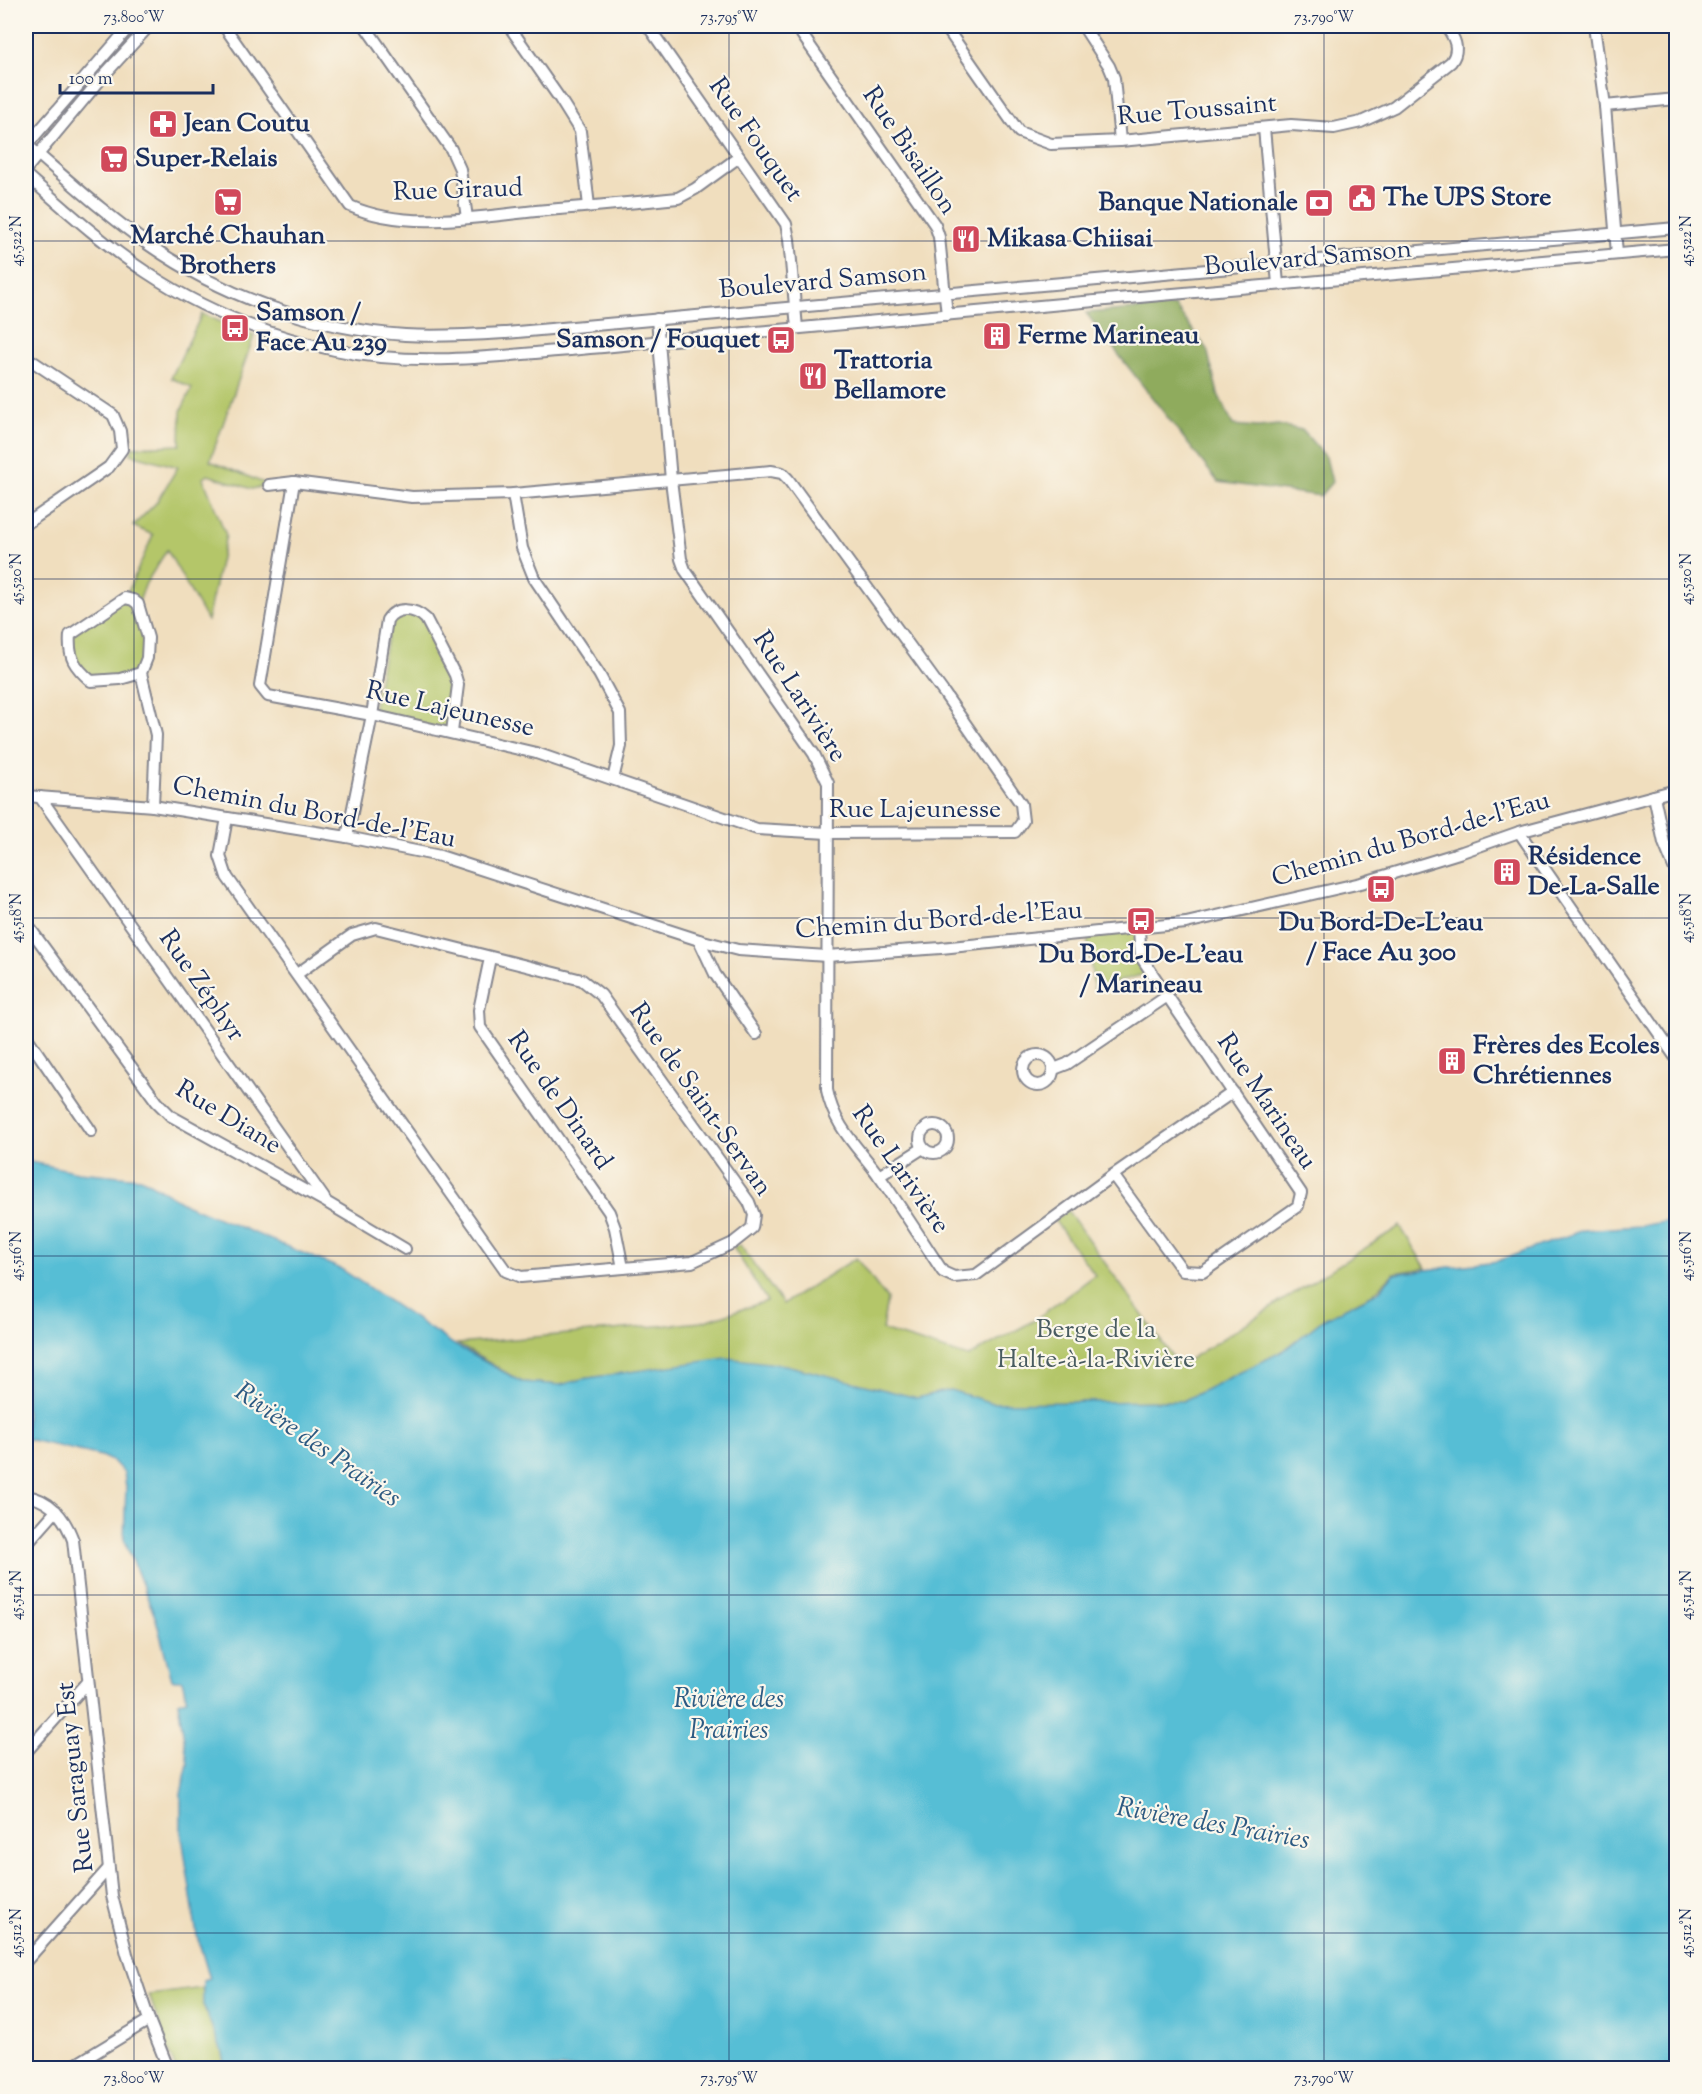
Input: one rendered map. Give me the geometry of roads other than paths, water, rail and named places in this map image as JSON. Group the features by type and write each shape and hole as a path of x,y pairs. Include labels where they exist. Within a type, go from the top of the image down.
{"street":[{"path":"26,145 130,26"},
{"path":"26,169 112,66 149,26"},
{"name":"Rue Giraud","path":"224,26 350,206 367,214 402,220 467,218 678,198 695,189 739,157"},
{"path":"365,26 452,149 460,169 467,218"},
{"path":"509,26 580,131 589,206"},
{"name":"Rue Fouquet","path":"648,26 786,224 798,328"},
{"name":"Rue Bisaillon","path":"796,26 933,222 939,237 947,315"},
{"name":"Rue Toussaint","path":"945,26 1019,132 1051,144 1120,141 1291,125 1334,128 1362,122 1394,107 1451,62 1455,56 1456,40 1446,26"},
{"path":"1083,26 1109,66 1114,78 1120,141"},
{"path":"1594,26 1605,106 1617,254"},
{"path":"1605,106 1677,99"},
{"path":"1264,128 1278,284"},
{"name":"Boulevard Samson","path":"26,145 124,226 174,262 237,294 319,322 376,332 447,336 1677,228"},
{"name":"Boulevard Samson","path":"26,175 112,248 172,288 242,322 309,344 376,356 450,360 1677,249"},
{"name":"Rue Larivière","path":"657,319 678,547 685,570 814,754 828,783 826,1090 829,1104 835,1119 879,1176 943,1272 954,1277 976,1275 1113,1175 1233,1092"},
{"path":"26,357 112,415 120,431 122,449 110,467 26,524"},
{"name":"Rue Lajeunesse","path":"269,485 294,482 412,497 513,494 771,471 782,472 944,693 1021,804 1023,821 1015,832 828,833 757,829 536,753 452,732 268,696 260,686 294,482"},
{"path":"513,494 522,548 534,578 599,674 620,712 621,746 613,779"},
{"path":"141,673 120,679 91,681 76,669 69,649 70,636 125,598 138,604 148,638 147,658 141,673 156,735 153,806"},
{"path":"347,837 372,715 387,620 392,613 399,610 420,613 426,619 456,675 458,685 452,732"},
{"name":"Chemin du Bord-de-l'Eau","path":"26,796 153,806 347,837 440,856 699,940 738,950 827,956 1139,930 1186,923 1361,883 1519,832 1677,790"},
{"path":"1654,796 1664,843 1677,872"},
{"name":"Rue Zéphyr","path":"39,797 326,1202"},
{"name":"Rue de Saint-Servan","path":"226,818 220,856 227,877 506,1271 521,1277 692,1262 734,1243 752,1228 754,1215 749,1202 601,995 582,980 376,928 352,935 297,974"},
{"path":"1519,832 1677,1058"},
{"name":"Rue Diane","path":"26,922 157,1102 171,1116 326,1202 405,1249"},
{"name":"Rue Marineau","path":"1113,1175 1183,1271 1203,1272 1298,1206 1301,1193 1141,957 1139,930"},
{"path":"699,940 715,974 756,1034"},
{"name":"Rue de Dinard","path":"490,958 479,1010 480,1027 609,1212 615,1228 623,1268"},
{"path":"1054,1069 1067,1064 1166,997"},
{"path":"26,1036 91,1131"},
{"path":"879,1176 923,1148"},
{"path":"26,1496 41,1501 56,1511 26,1545"},
{"name":"Rue Saraguay Est","path":"56,1511 66,1524 73,1540 108,1869 119,1928 149,2020 168,2068"},
{"path":"26,1752 87,1683"},
{"path":"26,1961 108,1869"},
{"path":"70,2068 149,2020"}],"water":[{"name":"Rivière des Prairies","path":"26,1161 78,1172 141,1178 187,1205 341,1269 456,1346 522,1382 561,1385 582,1379 726,1358 785,1365 917,1398 950,1390 992,1403 1183,1401 1283,1351 1324,1319 1378,1292 1394,1274 1498,1261 1583,1230 1640,1226 1676,1220 1676,2068 225,2068 222,2052 203,2005 203,1981 210,1979 197,1936 181,1830 181,1793 188,1764 178,1702 187,1700 182,1680 172,1680 156,1619 124,1539 126,1487 124,1473 114,1462 101,1456 26,1439"}],"place":[{"name":"Jean Coutu","path":"163,124"},
{"name":"Super-Relais","path":"114,159"},
{"name":"The UPS Store","path":"1362,198"},
{"name":"Marché Chauhan Brothers","path":"228,202"},
{"name":"Banque Nationale","path":"1319,203"},
{"name":"Mikasa Chiisai","path":"966,239"},
{"name":"Samson / Face Au 239","path":"235,328"},
{"name":"Ferme Marineau","path":"997,336"},
{"name":"Samson / Fouquet","path":"781,340"},
{"name":"Trattoria Bellamore","path":"813,376"},
{"name":"Résidence De-La-Salle","path":"1507,872"},
{"name":"Du Bord-De-L'eau / Face Au 300","path":"1381,889"},
{"name":"Du Bord-De-L'eau / Marineau","path":"1141,921"},
{"name":"Frères des Ecoles Chrétiennes","path":"1452,1061"}],"park label":[{"name":"Berge de la Halte-à-la-Rivière","path":"1096,1345"}]}
